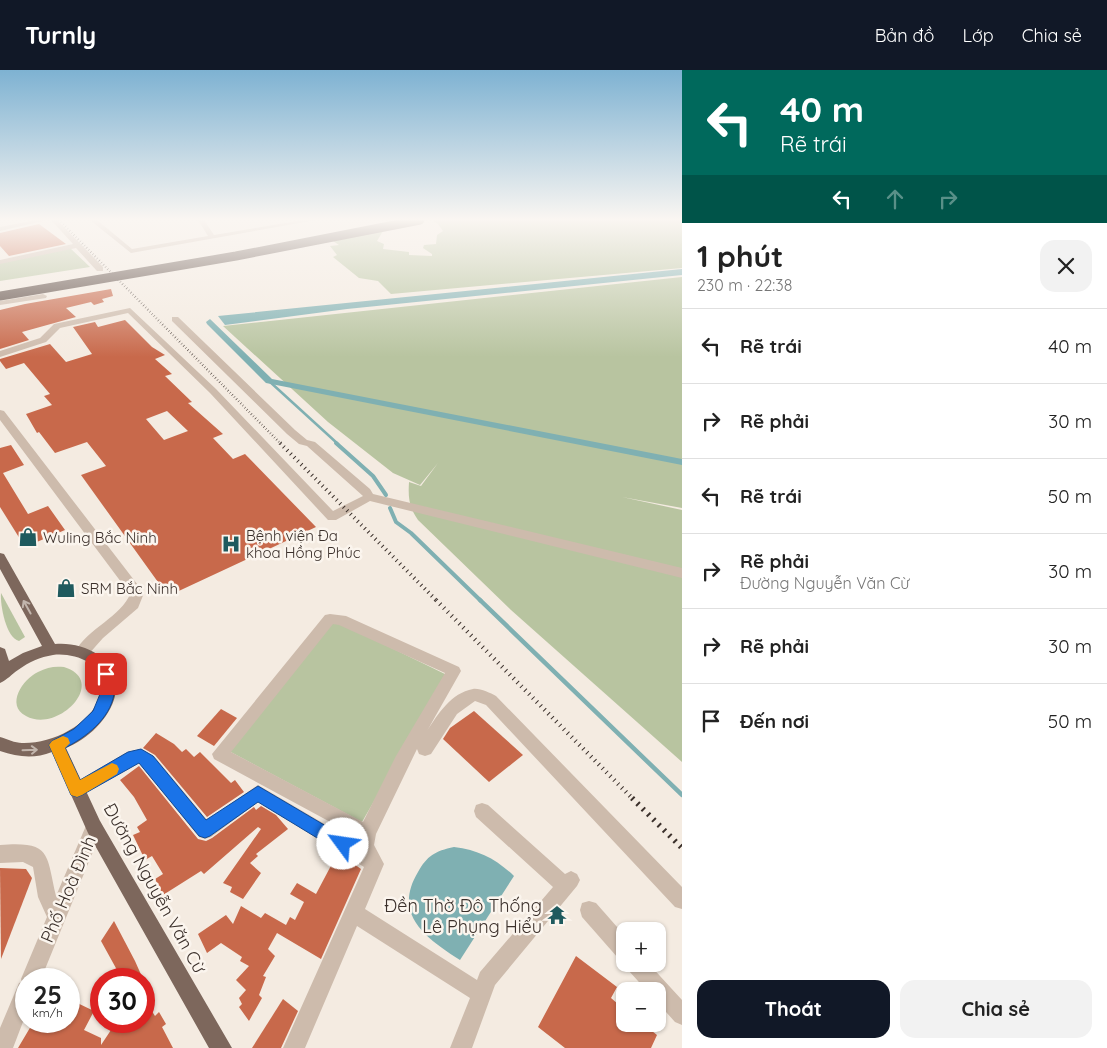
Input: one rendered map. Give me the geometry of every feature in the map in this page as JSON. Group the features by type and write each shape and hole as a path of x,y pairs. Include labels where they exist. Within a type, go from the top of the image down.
{"highway":[{"path":"0,288 138,266"},
{"path":"0,296 179,266"}],"main road":[{"path":"0,557 51,650"},
{"path":"1,746 27,751 57,745 71,739 92,721 102,708 107,694 107,680 103,668 94,658 82,652 68,649 51,650 26,658 2,675"},
{"path":"0,653 2,675"},
{"name":"Đường Nguyễn Văn Cừ","path":"57,745 94,827 221,1048"}],"street":[{"path":"97,266 100,269"},
{"path":"0,303 43,296"},
{"path":"0,354 43,340 57,326 130,310 213,392 332,517 369,496"},
{"path":"175,319 291,432 304,442 311,444 369,496 682,573"},
{"path":"0,413 138,593 133,604 98,634 82,652"},
{"path":"367,833 220,754 330,619 341,620 454,671 402,761 367,833 365,848 375,864"},
{"path":"425,749 450,710 462,701 475,695 491,700 682,900"},
{"path":"77,790 133,757 141,756 148,761 205,830 258,793 375,864"},
{"path":"461,1048 487,980 568,883 482,811"},
{"name":"Phố Hoà Đình","path":"36,968 94,827"},
{"path":"0,854 31,854 38,859 41,863 46,897 57,917"},
{"path":"294,1048 375,864"},
{"path":"589,910 616,941"},
{"path":"354,912 481,994"},
{"path":"643,972 682,1015"},
{"path":"2,1048 15,1017"}],"green space":[{"path":"0,266 90,267 0,281"},
{"path":"344,266 682,266 682,268 391,294 378,281 359,278"},
{"path":"682,277 682,508 622,497 682,510 682,762 511,610 418,520 410,502 409,482 421,486 438,463 420,485 393,473 328,422 223,326"},
{"path":"1,593 25,637 19,641 14,639 7,628"},
{"path":"340,623 447,675 362,822 227,750 328,624"},
{"path":"64,667 77,674 82,683 80,693 74,704 52,718 39,720 26,716 20,711 17,705 18,692 32,675 45,669"}],"water":[{"path":"682,269 682,275 347,309 225,325 218,316"},
{"path":"454,847 471,850 487,856 514,876 460,960 425,934 411,913 409,901 411,887 418,872 428,858 437,852"}],"building":[{"path":"111,289 113,296 102,299 104,302 94,305 91,302 66,308 76,317 22,332 29,340 0,349 0,310"},
{"path":"125,320 152,347 165,355 155,359 172,374 165,376 192,402 188,403 223,434 213,438 233,459 245,454 316,527 168,596 81,475 106,466 87,442 55,453 39,432 37,433 26,414 52,405 44,396 50,394 24,363 6,369 0,361 0,359 50,344 66,362 92,354 73,327 95,322 98,327","holes":["167,411 188,431 164,440 146,419"]},
{"path":"11,445 24,465 3,473 28,514 48,506 65,530 25,547 0,507 0,448"},
{"path":"221,709 237,718 214,746 197,736"},
{"path":"474,711 523,755 489,782 443,739 450,728"},
{"path":"156,733 174,744 182,752 186,749 194,757 200,752 231,783 235,780 244,792 207,817 155,755 143,748"},
{"path":"139,766 198,839 206,841 212,838 254,807 256,810 261,806 276,815 288,829 256,854 258,856 250,863 261,873 243,899 230,892 232,887 223,883 261,829 258,827 204,874 201,871 163,895 155,879 163,874 152,856 145,860 133,835 140,832 137,827 147,820 134,797 120,780"},
{"path":"347,859 361,869 321,959 277,933 268,949 275,956 263,976 266,977 259,995 262,998 249,1021 239,1007 242,1004 239,998 246,990 236,980 249,966 240,961 242,957 221,943 207,953 198,934 226,915 233,924 241,906 261,918 265,913 286,925 290,917 295,920 304,902 290,894 297,883 316,894 334,860 343,865"},
{"path":"0,868 26,869 32,878 1,959"},
{"path":"114,921 138,968 116,968 101,941"},
{"path":"576,956 616,986 611,998 616,1002 616,1032 653,1032 657,1035 651,1048 565,1048 538,1027"},
{"path":"283,999 298,1011 281,1048 252,1048"},
{"path":"80,1004 90,1009 90,1019 84,1030 101,1038 101,1045 109,1033 155,1033 155,1016 159,1012 166,1024 162,1027 173,1048 18,1048 27,1033 80,1033"}],"waterway":[{"path":"210,322 269,381 682,462"},
{"path":"269,381 338,444"},
{"path":"336,443 373,476 386,495"},
{"path":"390,508 396,522 411,533 481,601"},
{"path":"480,600 682,795"}],"railway":[{"path":"104,266 281,444"},
{"path":"280,443 437,601"},
{"path":"436,600 633,799"},
{"path":"633,799 682,848"}],"slow traffic":[{"path":"63,743 57,745 77,790 112,769"}],"place":[{"name":"Wuling Bắc Ninh","path":"28,537"},
{"name":"Bệnh viện Đa khoa Hồng Phúc","path":"231,544"},
{"name":"SRM Bắc Ninh","path":"66,588"},
{"name":"Đền Thờ Đô Thống Lê Phụng Hiểu","path":"557,915"}],"route":[{"path":"106,674 107,694 98,715 86,728 71,739 57,745 77,790 133,757 141,756 148,761 205,830 258,793 343,844"}]}
